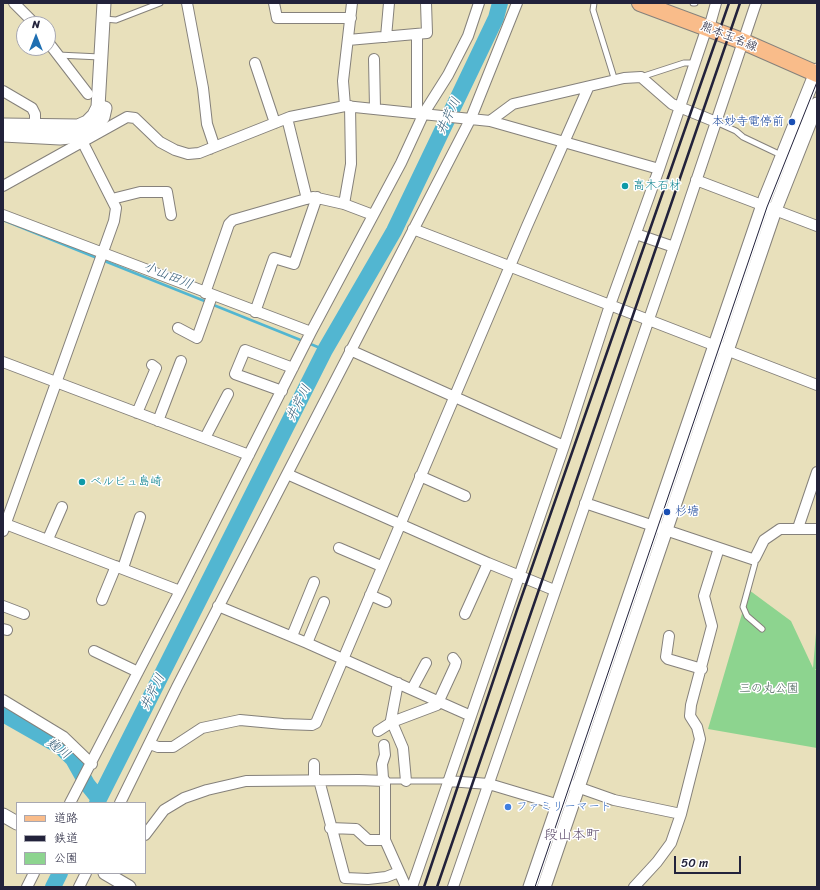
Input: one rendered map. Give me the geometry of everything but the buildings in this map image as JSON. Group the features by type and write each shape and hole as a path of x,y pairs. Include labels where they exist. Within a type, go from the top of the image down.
{"main road":[{"name":"熊本玉名線","path":"640,3 664,9 817,73"}],"street":[{"path":"14,3 27,16"},
{"path":"3,186 96,125 103,117 105,108 101,62 104,3"},
{"path":"187,3 203,88 207,124 214,145 210,149"},
{"path":"274,3 277,18 351,18"},
{"path":"344,204 351,164 347,106 343,81 352,3"},
{"path":"386,37 389,3"},
{"path":"348,40 427,33 426,3"},
{"path":"71,802 180,591 311,332 373,216 424,113 448,75 468,36 479,3"},
{"path":"121,802 218,606 413,229 468,118 517,3"},
{"path":"412,887 564,446 610,305 660,169 716,3"},
{"path":"452,887 489,784 554,590 674,247 756,3"},
{"path":"417,34 424,113"},
{"path":"57,54 88,94"},
{"path":"374,58 375,108"},
{"path":"255,63 275,123"},
{"path":"660,529 715,345 789,158 817,73"},
{"path":"490,121 513,104 615,81 641,77 672,104 716,122"},
{"path":"150,744 158,747 174,747 202,728 240,720 283,724 312,725 316,723 420,476 588,88"},
{"path":"3,91 32,108 35,114 35,125"},
{"path":"789,158 817,104"},
{"path":"3,135 60,138 80,135 127,117 135,118 160,142 175,150 188,154 199,153 287,118 324,109 347,106 490,121 660,169"},
{"path":"255,312 274,258 294,264 312,198 287,118"},
{"path":"3,125 35,125 80,135"},
{"path":"80,135 116,208 114,221 4,526 48,539 180,591"},
{"path":"696,180 817,226"},
{"path":"112,199 140,192 167,192 171,216"},
{"path":"178,328 197,338 230,224 233,220 312,198 344,204 373,216"},
{"path":"544,887 572,785 660,529 728,350 769,208"},
{"path":"3,215 102,254 311,332"},
{"path":"413,229 817,385"},
{"path":"636,234 674,247"},
{"path":"282,390 235,374 245,350 293,368"},
{"path":"350,350 564,446"},
{"path":"158,421 181,361"},
{"path":"3,362 248,455"},
{"path":"137,413 156,368 152,366"},
{"path":"205,438 228,394"},
{"path":"798,528 817,472"},
{"path":"287,474 400,525 554,590"},
{"path":"420,476 465,496"},
{"path":"585,503 750,559 755,558 764,540 772,533 780,529 817,529"},
{"path":"48,539 62,507"},
{"path":"102,600 119,567 140,517"},
{"path":"339,548 382,566"},
{"path":"634,887 657,862 671,843 682,814 700,739 697,727 690,716 691,705 702,669 712,626 704,596 719,548"},
{"path":"465,614 488,563"},
{"path":"292,636 314,582"},
{"path":"370,595 386,602"},
{"path":"307,643 324,602"},
{"path":"3,606 24,614"},
{"path":"218,606 292,636 471,716"},
{"path":"668,636 666,656 668,659 702,669"},
{"path":"94,651 138,672"},
{"path":"378,731 392,722 421,713 437,705 440,702 455,666 456,662 453,658"},
{"path":"412,689 426,663"},
{"path":"398,683 392,722 403,748 406,781"},
{"path":"3,700 64,738 89,768"},
{"path":"384,745 386,755 382,764 383,778 385,781 385,840 406,887"},
{"path":"314,764 330,828 345,878 368,879 386,877 399,872"},
{"path":"146,834 164,810 184,798 208,790 246,782 317,780 385,781"},
{"path":"448,781 489,784 559,805"},
{"path":"530,887 559,805 572,785"},
{"path":"572,785 614,800 682,814"},
{"path":"330,828 356,829 368,840 385,840"},
{"path":"27,887 34,874"},
{"path":"79,887 86,874"},
{"path":"108,874 123,880"}],"lane":[{"path":"103,19 116,20 160,3"},
{"path":"594,3 593,10 615,81"},
{"path":"57,54 101,62"},
{"path":"641,77 684,62 695,63"},
{"path":"716,122 736,131 743,137 789,158"},
{"path":"755,558 743,607 747,616 762,629"},
{"path":"385,781 448,781"}],"green space":[{"name":"三の丸公園","path":"749,590 791,621 813,668 817,621 817,669 815,669 817,671 817,748 708,729"}],"waterway":[{"name":"井芹川","path":"98,802 325,350 394,231 496,18 500,3"},
{"name":"小山田川","path":"3,220 97,258"},
{"name":"小山田川","path":"102,260 207,302"},
{"name":"小山田川","path":"211,304 303,341"},
{"name":"小山田川","path":"308,343 325,350"},
{"name":"麹川","path":"3,714 61,747 73,759 87,784 99,799"},
{"name":"井芹川","path":"53,887 60,874"}],"tram line":[{"path":"535,887 767,207 817,82"}],"railway":[{"path":"424,887 517,610 729,3"},
{"path":"437,887 740,3"}],"place":[{"name":"本妙寺電停前","path":"792,122"},
{"name":"高木石材","path":"625,186"},
{"name":"ベルビュ島崎","path":"82,482"},
{"name":"杉塘","path":"667,512"},
{"name":"ファミリーマート","path":"508,807"}],"district":[{"name":"段山本町","path":"572,835"}]}
